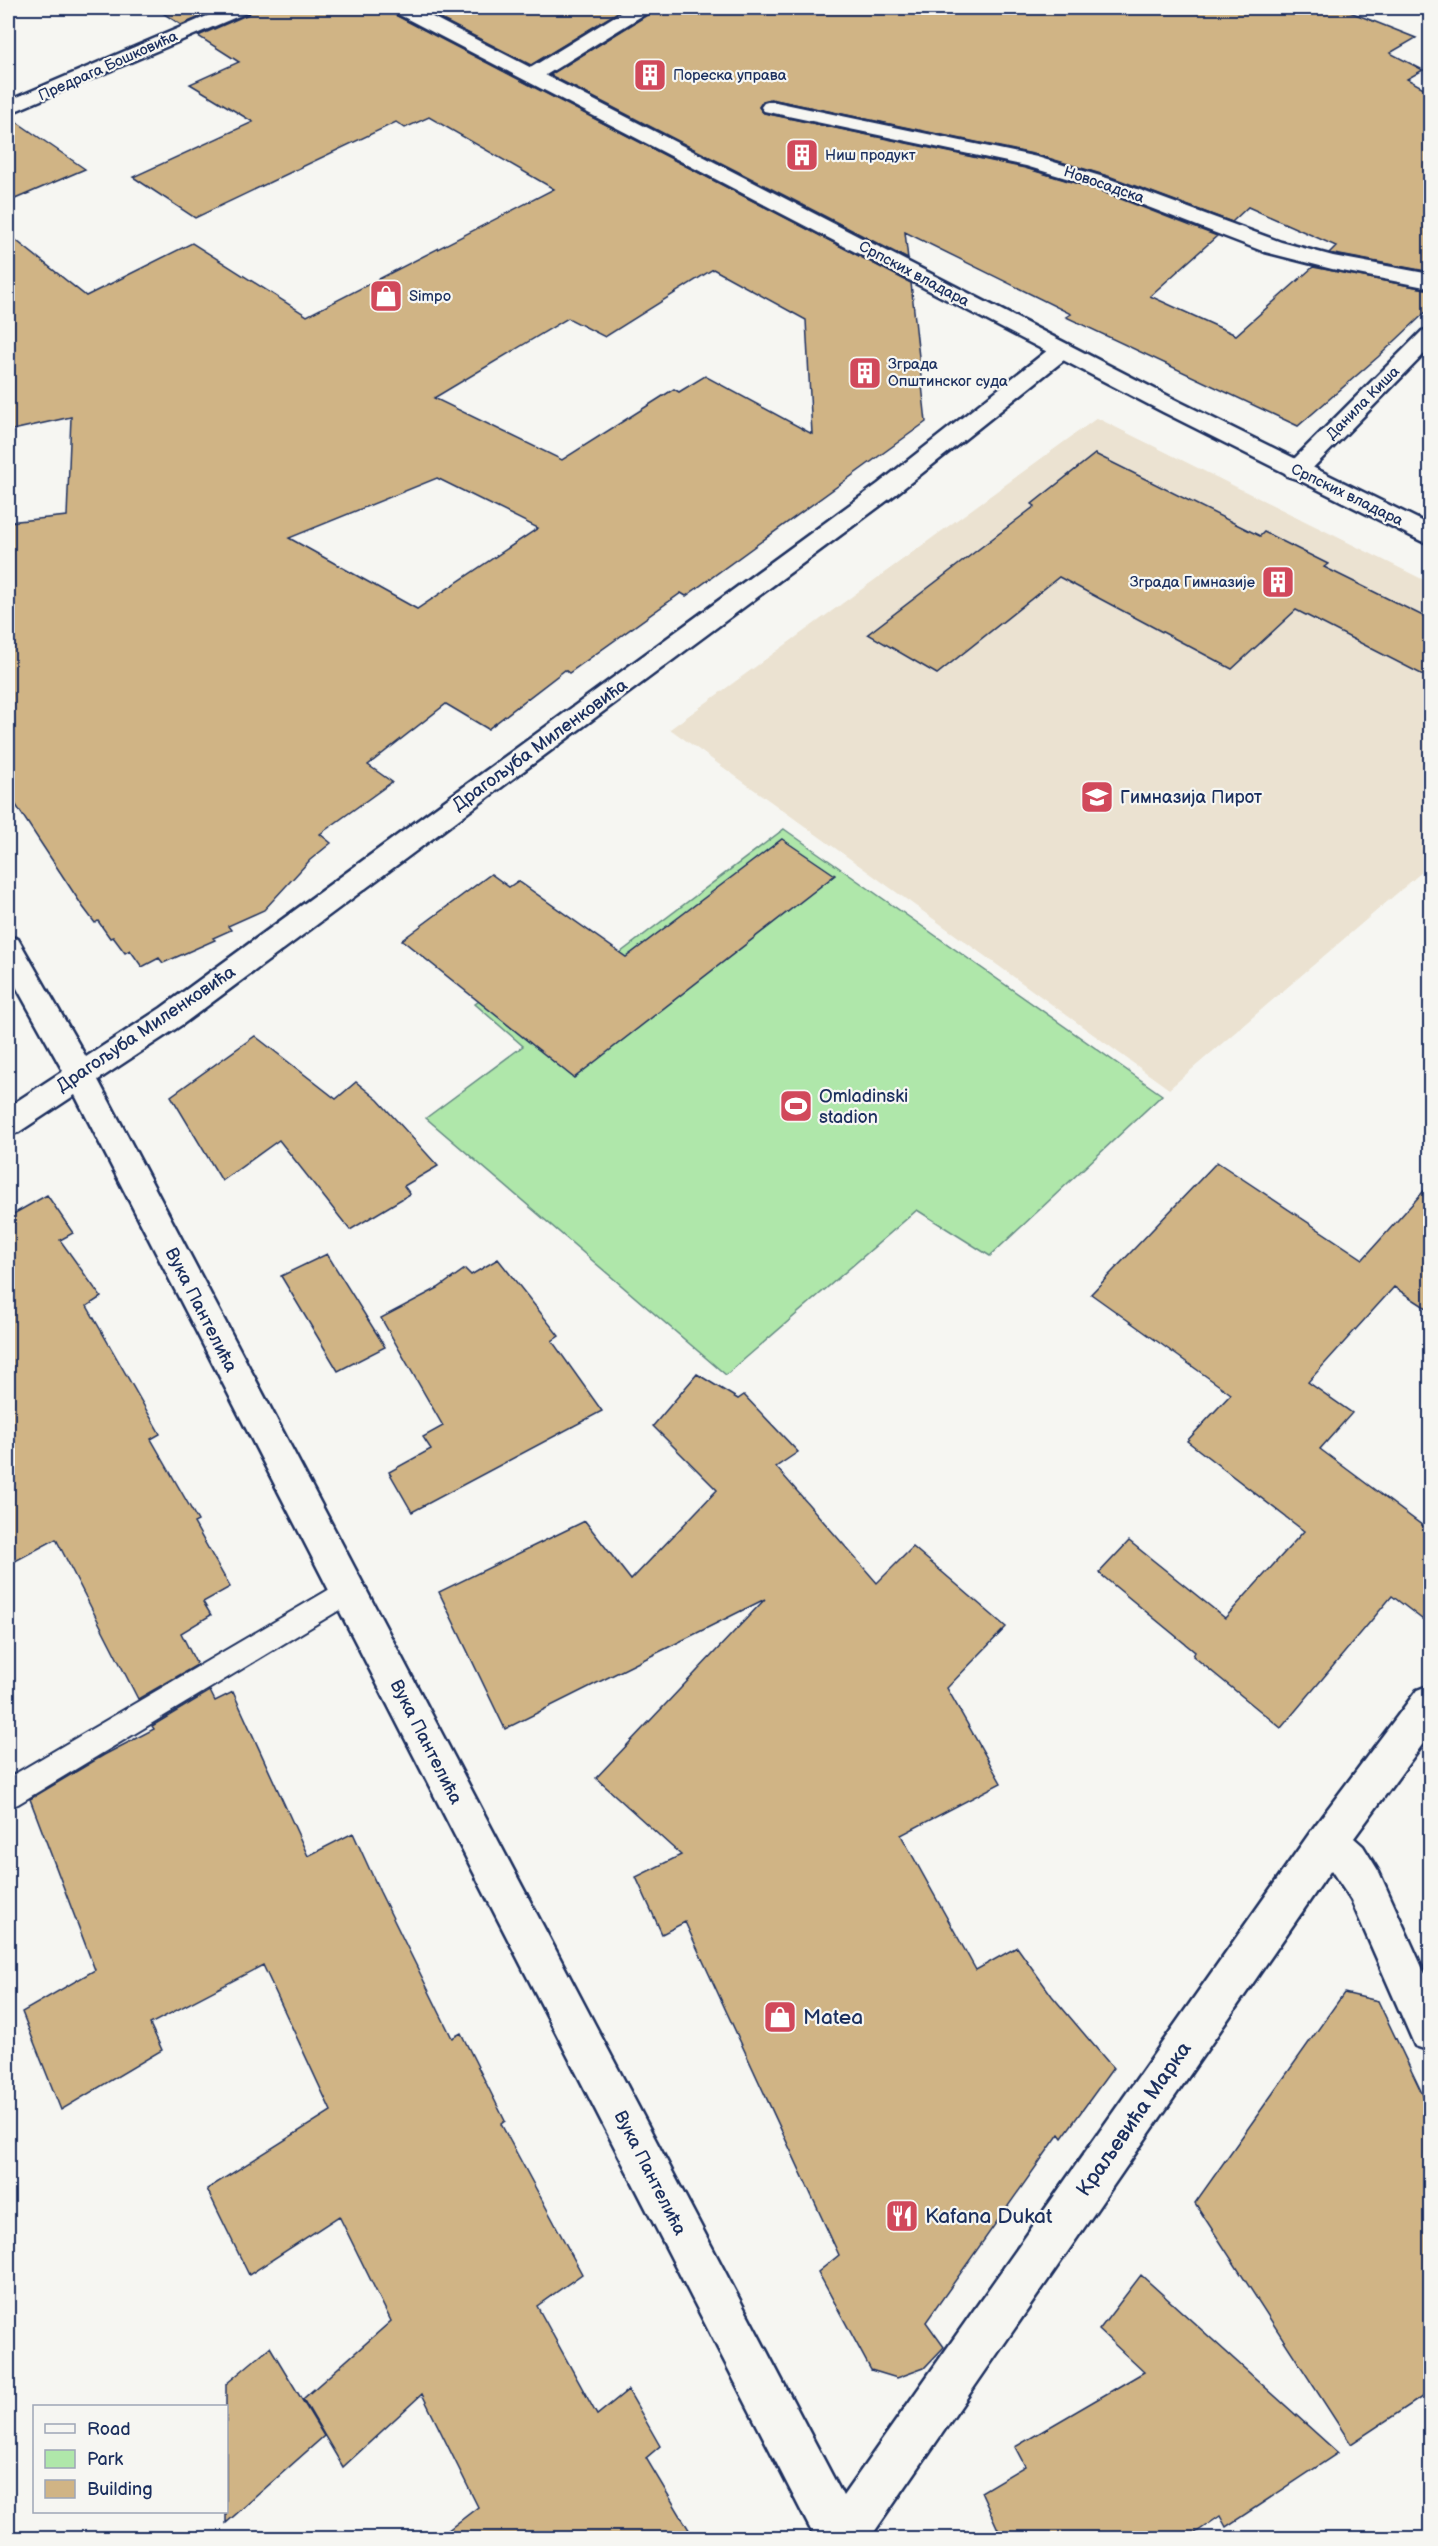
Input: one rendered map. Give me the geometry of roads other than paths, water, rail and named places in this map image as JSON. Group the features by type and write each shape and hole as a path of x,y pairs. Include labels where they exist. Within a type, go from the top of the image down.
{"street":[{"name":"Предрага Бошковића","path":"8,108 241,8"},
{"name":"Српских владара","path":"401,8 534,74 1061,351 1296,471 1431,535"},
{"path":"534,74 641,8"},
{"name":"Новосадска","path":"771,107 1030,161 1103,183 1273,247 1332,262 1431,281"},
{"name":"Данила Киша","path":"1296,471 1431,336"},
{"name":"Драгољуба Миленковића","path":"8,1123 172,1016 849,517 1061,351"},
{"name":"Вука Пантелића","path":"8,947 45,1009 80,1075 841,2538"},
{"name":"Краљевића Марка","path":"841,2538 1328,1841 1431,1703"},
{"path":"1328,1841 1349,1860 1365,1886 1431,2031"}],"lane":[{"path":"8,1794 347,1591"}],"place":[{"name":"Пореска управа","path":"650,75"},
{"name":"Ниш продукт","path":"802,155"},
{"name":"Simpo","path":"386,296"},
{"name":"Зграда Општинског суда","path":"865,373"},
{"name":"Зграда Гимназије","path":"1278,582"},
{"name":"Гимназија Пирот","path":"1097,797"},
{"name":"Omladinski stadion","path":"796,1106"},
{"name":"Matea","path":"780,2017"},
{"name":"Kafana Dukat","path":"902,2216"}]}
